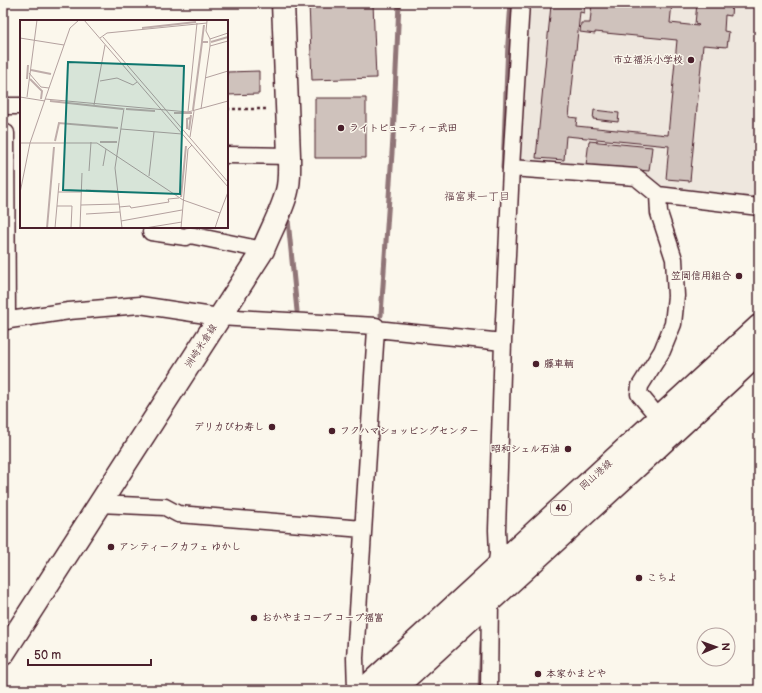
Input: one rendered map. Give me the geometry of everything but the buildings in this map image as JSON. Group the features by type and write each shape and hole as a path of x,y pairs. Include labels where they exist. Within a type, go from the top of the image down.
{"main road":[{"name":"洲崎米倉線","path":"3,654 263,250 283,204 289,180 289,156 282,3"},
{"name":"岡山港線","path":"363,690 759,326"},
{"name":"40","path":"393,690 759,352"}],"street":[{"path":"489,690 490,600 498,554 498,342 521,3"},
{"path":"3,106 20,106"},
{"path":"6,133 5,321 69,311 140,305 219,317 376,326 376,329 498,342"},
{"path":"228,155 289,156"},
{"path":"511,168 636,177 658,196 759,207"},
{"path":"658,196 659,213 674,260 676,296 672,324 662,351 640,386 639,394 659,418"},
{"path":"151,232 186,237 190,235 263,250"},
{"path":"356,690 355,658 376,329"},
{"path":"99,504 165,508 178,514 363,529"}],"path":[{"path":"228,109 287,109"}],"shaded area":[{"path":"529,3 759,3 759,200 659,190 520,162 523,82"}],"waterway":[{"path":"381,315 393,138 399,3"},
{"path":"503,168 511,3"},
{"path":"290,215 288,220 297,311"},
{"path":"480,690 482,642"}],"place":[{"name":"市立福浜小学校","path":"691,60"},
{"name":"ライトビューティー武田","path":"341,128"},
{"name":"笠岡信用組合","path":"739,276"},
{"name":"藤車輌","path":"536,364"},
{"name":"デリカびわ寿し","path":"272,427"},
{"name":"フクハマショッピングセンター","path":"332,431"},
{"name":"昭和シェル石油","path":"568,449"},
{"name":"アンティークカフェ ゆかし","path":"111,547"},
{"name":"こちよ","path":"639,578"},
{"name":"おかやまコープ コープ福富","path":"254,618"},
{"name":"本家かまどや","path":"538,674"}],"district":[{"name":"福富東一丁目","path":"477,196"}]}
